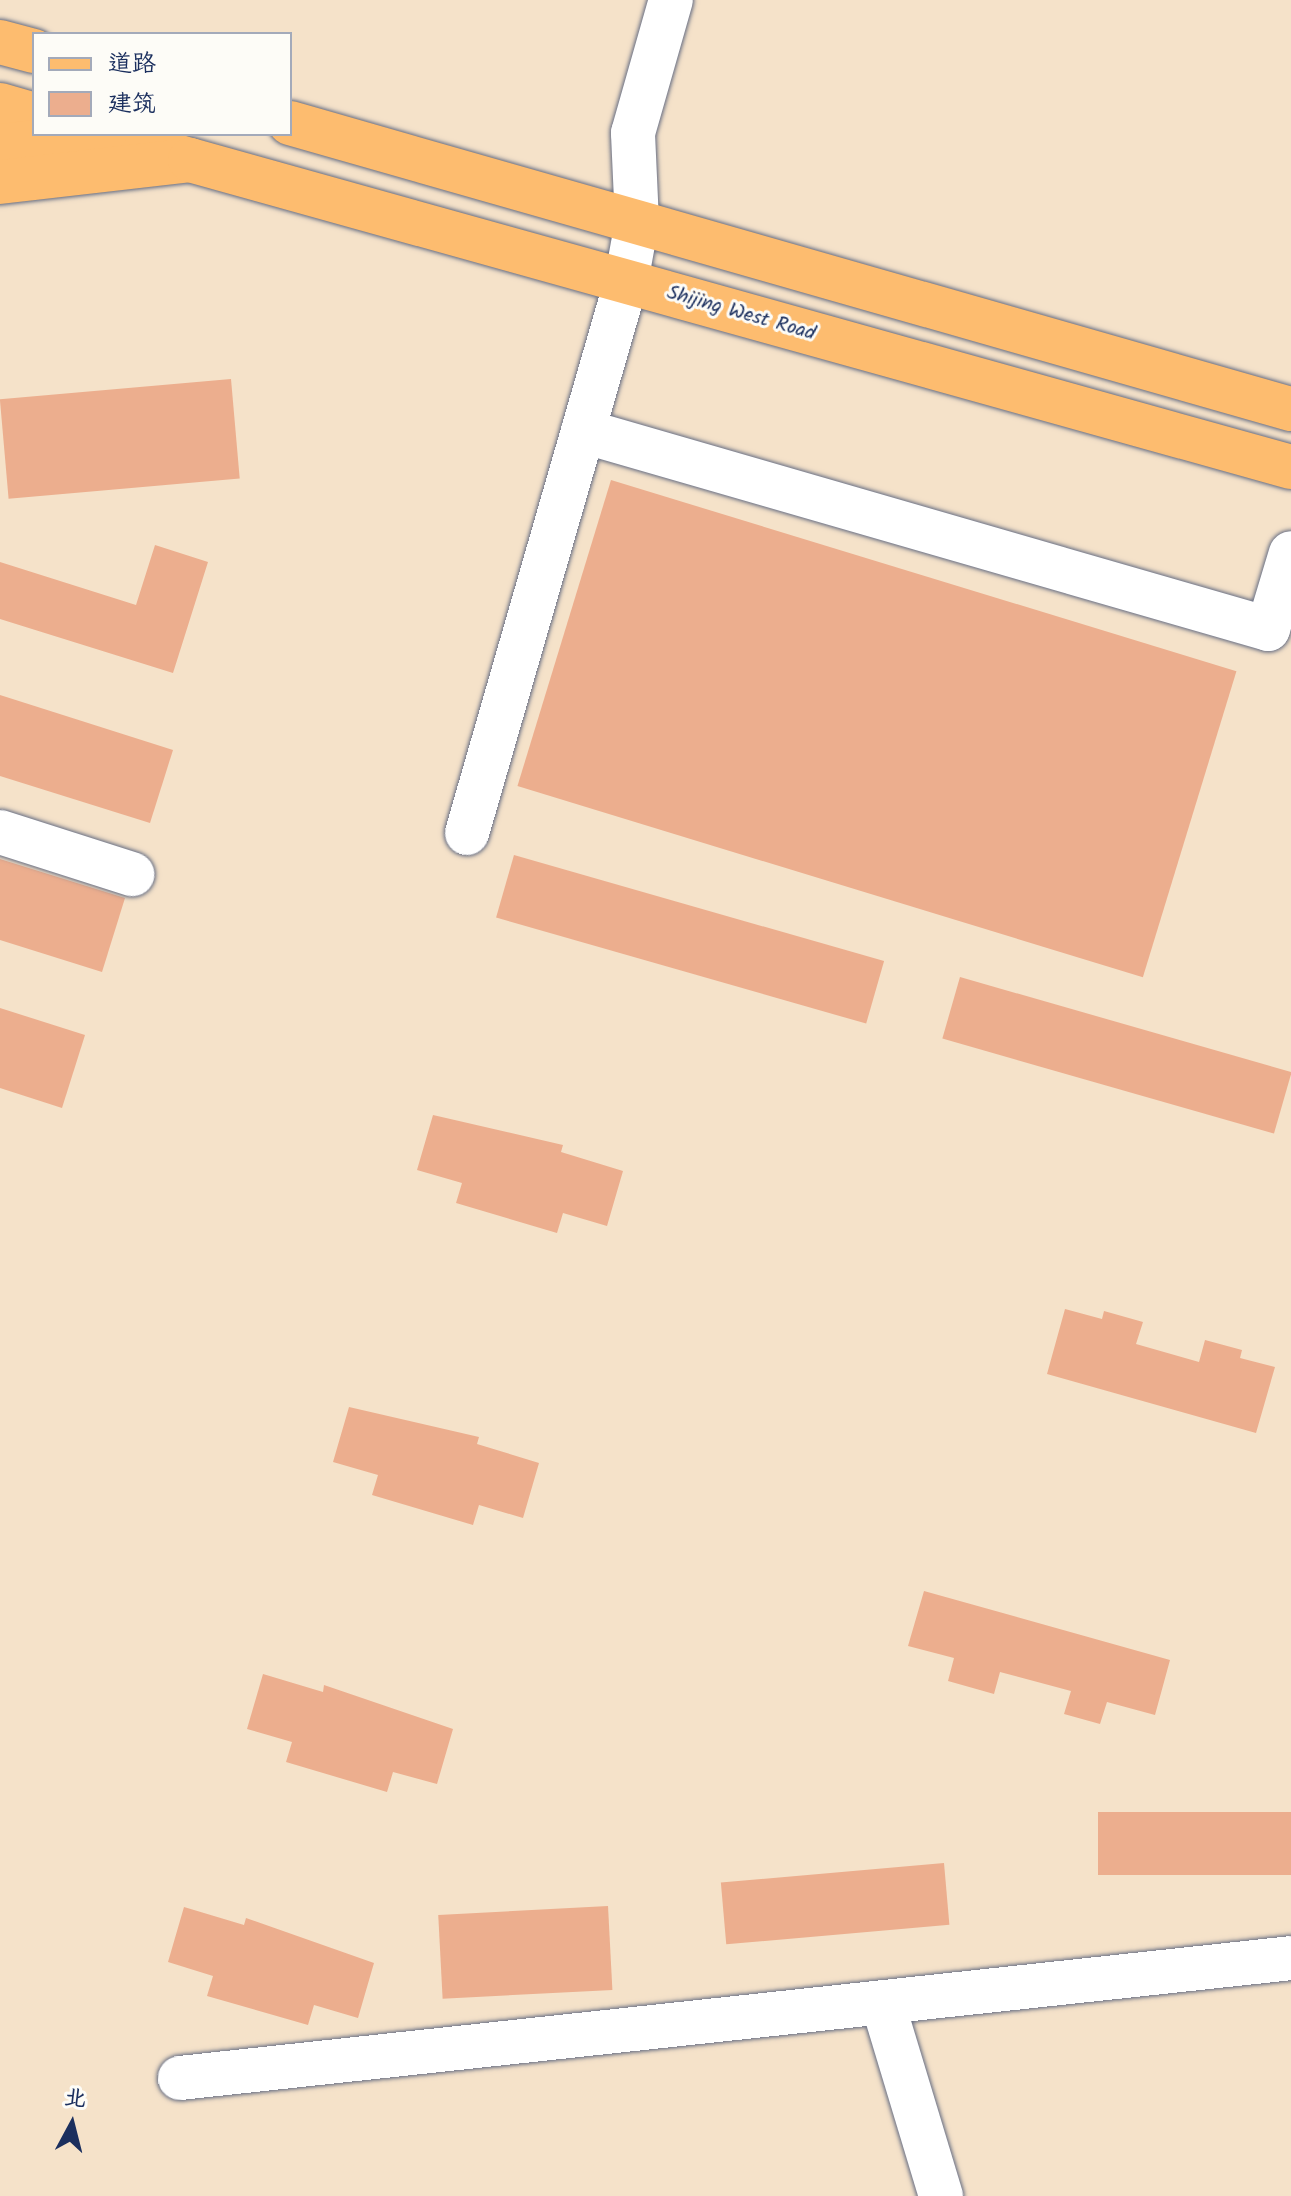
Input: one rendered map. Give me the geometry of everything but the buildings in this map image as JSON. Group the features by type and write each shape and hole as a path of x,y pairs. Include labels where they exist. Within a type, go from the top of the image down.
{"main road":[{"path":"0,42 32,50"},
{"path":"0,105 32,114"},
{"path":"292,124 1291,409"},
{"path":"0,146 85,136"},
{"name":"Shijing West Road","path":"109,136 1291,467"},
{"path":"0,182 190,160"}],"street":[{"path":"467,833 626,282 637,222 633,133 671,0"},
{"path":"583,431 1268,629 1291,553"},
{"path":"0,832 132,874"},
{"path":"180,2078 1291,1958"},
{"path":"883,2004 941,2196"}]}
